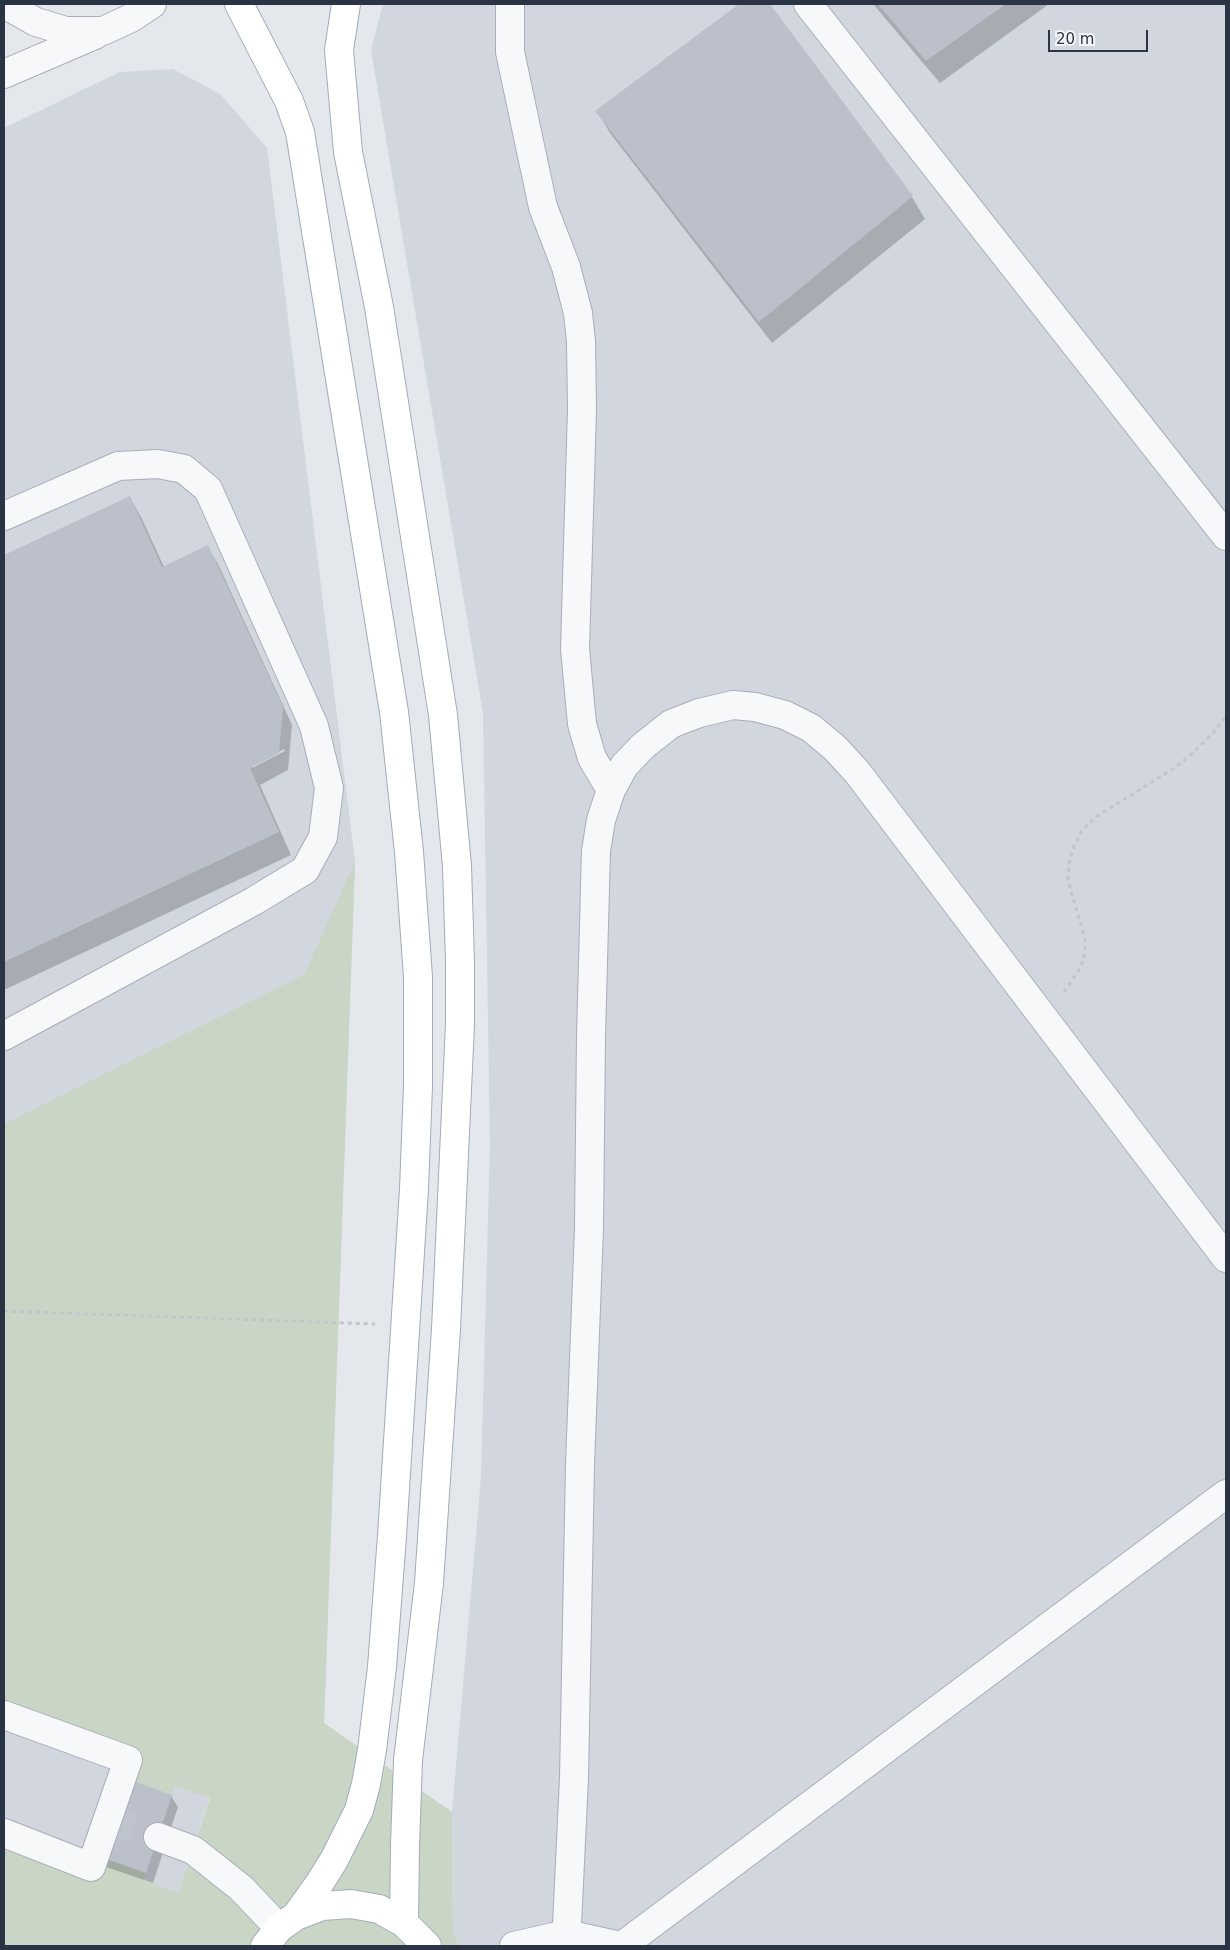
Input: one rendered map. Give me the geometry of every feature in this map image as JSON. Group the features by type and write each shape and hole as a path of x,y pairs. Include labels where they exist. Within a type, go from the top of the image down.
{"main road":[{"path":"239,4 289,101 300,132 394,712 409,861 418,1000 417,1142 388,1593 372,1750 359,1810 342,1845 320,1884 280,1930"},
{"path":"346,4 339,50 348,152 379,307 443,715 456,866 460,962 459,1043 446,1328 429,1584 408,1760 404,1845 404,1923"},
{"path":"280,1930 322,1906 351,1904 379,1909 404,1923 427,1946"}],"street":[{"path":"4,4 36,22 66,31 103,31"},
{"path":"4,74 131,18 152,4"},
{"path":"510,4 510,52 541,197 566,267 579,323 582,408 575,649 582,724 592,758 611,790"},
{"path":"808,4 1226,536"},
{"path":"4,516 118,466 158,464 184,469 208,489 314,726 329,788 323,837 305,870 254,901 4,1036"},
{"path":"566,1940 574,1778 580,1465 589,1228 596,851 601,820 611,790 624,766 643,746 671,724 699,713 733,705 785,714 811,728 835,748 856,772 1226,1258"},
{"path":"514,1946 566,1940 621,1946 1226,1494"},
{"path":"4,1715 128,1760 91,1866 4,1833"},
{"path":"158,1837 193,1850 242,1888 280,1930"}],"path":[{"path":"1043,1018 1074,979 1081,967 1085,953 1085,939 1068,880 1069,863 1074,846 1082,831 1094,818 1173,769 1200,746 1226,716"},
{"path":"4,1310 405,1325"}],"shaded area":[{"path":"383,4 1226,4 1226,1946 460,1946 453,1933 452,1812 481,1477 490,1145 483,713 371,50"},
{"path":"173,69 220,94 267,148 355,862 324,1723 215,1781 178,1893 4,1946 4,128 120,72"}],"green space":[{"path":"355,862 324,1723 452,1812 453,1933 460,1946 4,1946 4,1833 95,1855 146,1873 144,1881 178,1893 210,1798 175,1786 172,1795 122,1777 128,1760 4,1715 4,1124 304,975"}],"building":[{"path":"739,4 770,4 913,196 759,322 595,111"},
{"path":"878,4 1006,4 926,61"},
{"path":"130,496 162,567 208,545 283,707 279,753 250,768 279,832 4,962 4,555"},
{"path":"122,1777 172,1795 146,1873 95,1855"}],"tunnel":[{"path":"107,1820 158,1837"}]}
